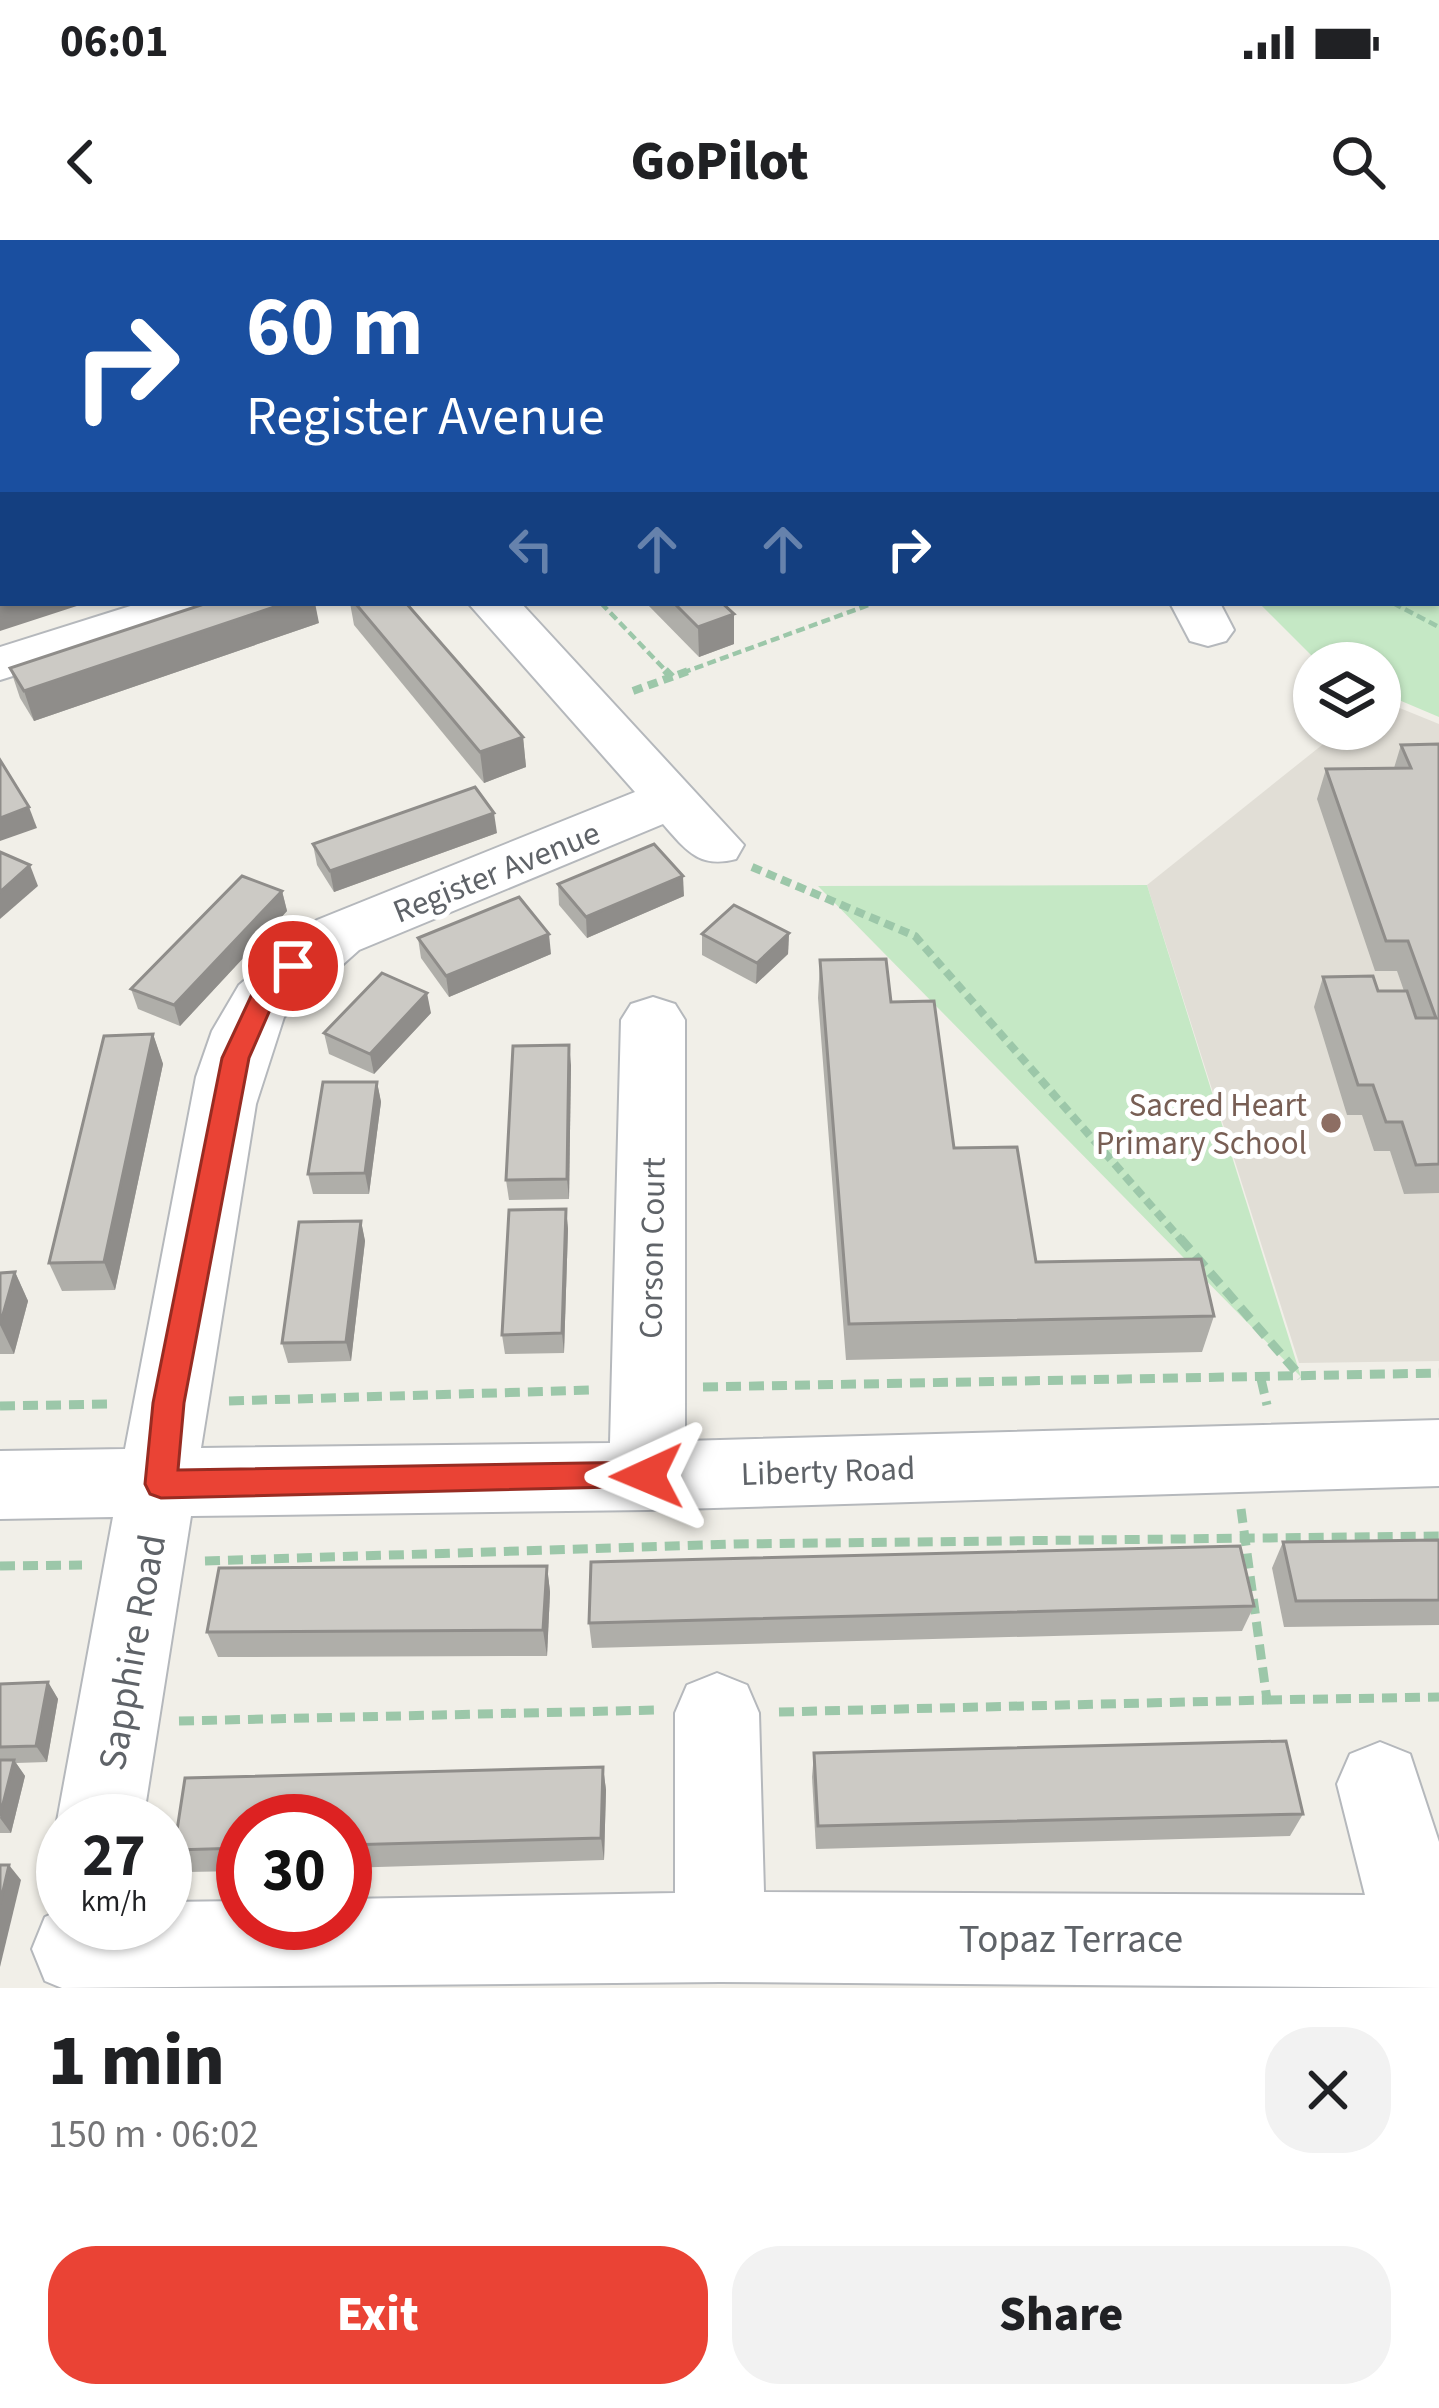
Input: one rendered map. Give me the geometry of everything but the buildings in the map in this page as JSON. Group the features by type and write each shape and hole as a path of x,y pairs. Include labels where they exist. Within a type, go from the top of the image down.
{"street":[{"path":"0,664 184,606"},
{"path":"497,606 694,822"},
{"name":"Register Avenue","path":"161,1484 169,1403 236,1058 262,998 293,966 338,934 694,822"},
{"name":"Corson Court","path":"647,1476 653,1020"},
{"name":"Liberty Road","path":"0,1485 647,1476 1439,1453"},
{"name":"Sapphire Road","path":"105,1794 161,1484"},
{"path":"717,1713 720,1937"},
{"name":"Topaz Terrace","path":"76,1953 720,1937 1428,1964 1381,1784"}],"path":[{"path":"604,606 672,677"},
{"path":"590,707 866,606"},
{"path":"1399,606 1439,627"},
{"path":"694,822 754,869 915,936 1301,1377"},
{"path":"0,1406 1439,1373"},
{"path":"1225,1458 1239,1493 1267,1700"},
{"path":"0,1567 736,1544 1439,1536"},
{"path":"118,1723 1439,1697"}],"shaded area":[{"name":"Sacred Heart Primary School","path":"1401,709 1439,724 1439,1361 1299,1363 1147,885 1316,750 1401,750"}],"green space":[{"path":"1262,606 1439,606 1439,717 1401,701 1401,642 1298,642"},
{"path":"1147,885 1301,1377 818,886"}],"place":[{"name":"Sacred Heart Primary School","path":"1331,1123"}],"route":[{"path":"293,966 262,998 236,1058 169,1403 161,1484 647,1476"}]}
